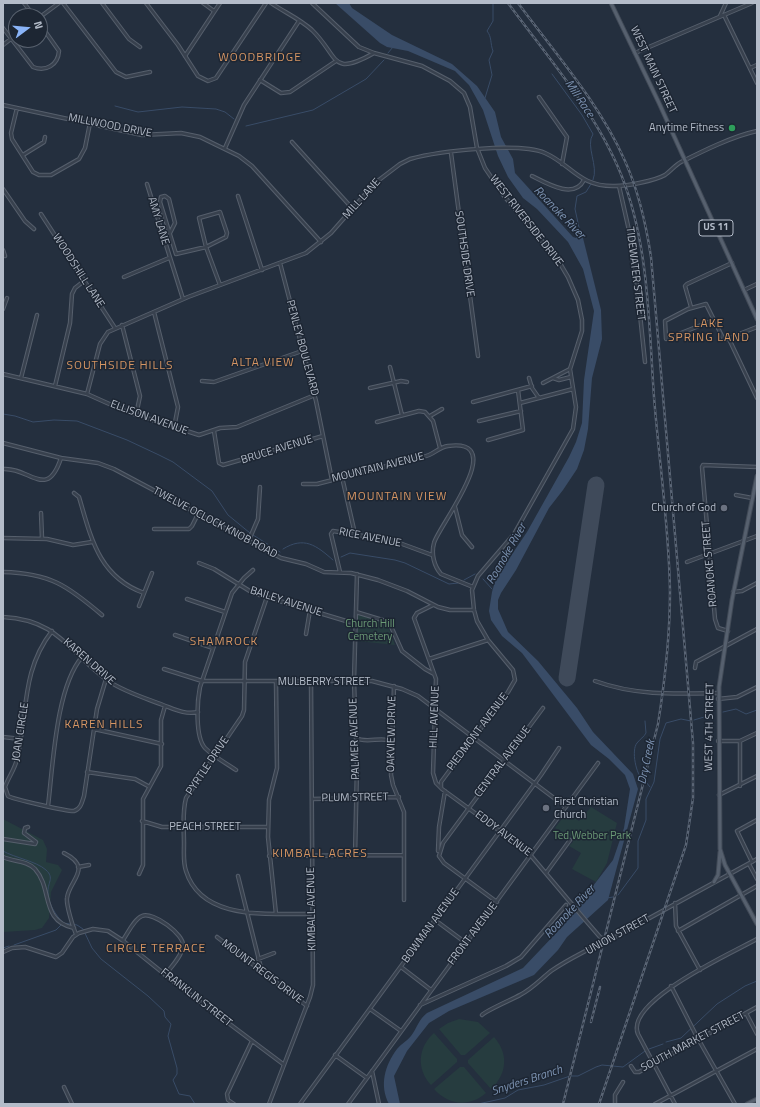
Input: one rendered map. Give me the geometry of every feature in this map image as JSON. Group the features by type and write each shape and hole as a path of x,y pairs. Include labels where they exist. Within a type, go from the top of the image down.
{"main road":[{"name":"WEST MAIN STREET","path":"612,3 757,319"},
{"name":"WEST 4TH STREET","path":"757,476 733,592 718,693 720,848 730,874 757,924"},
{"path":"714,882 718,875 720,848"},
{"path":"747,1104 757,1099"}],"street":[{"path":"48,11 59,3"},
{"path":"63,3 116,72 126,77 150,72"},
{"path":"102,3 129,39 140,47"},
{"path":"146,3 200,78 206,80 213,79 266,3"},
{"path":"203,3 214,12"},
{"path":"185,56 220,3"},
{"path":"271,3 313,31 336,61 342,64 352,64 374,53"},
{"name":"WEST RIVERSIDE DRIVE","path":"312,3 355,44 374,53 422,66 461,90 470,104 478,150 495,184 558,260 574,288 580,306 582,325 580,340 570,369 576,407 571,434 514,534 478,576 472,587"},
{"path":"719,17 726,3"},
{"path":"635,53 752,3"},
{"path":"724,15 757,83"},
{"path":"225,148 244,105 299,21"},
{"path":"18,48 33,67 38,69 49,68 57,61 59,51 48,35"},
{"path":"260,80 281,93 290,92 336,61"},
{"path":"750,68 757,65"},
{"path":"539,97 566,137 562,164"},
{"name":"MILLWOOD DRIVE","path":"3,105 142,135 181,133 204,138 225,148 252,166 321,242"},
{"path":"17,108 11,133 12,139 34,172 39,175 51,175 79,159 83,154 90,123"},
{"name":"MILL LANE","path":"115,328 183,299 306,253 321,242 353,209 375,182 400,164 416,157 488,149 527,148 539,151 562,164 584,180 603,186 619,186 659,177 684,160 757,131"},
{"path":"23,155 44,142 45,137"},
{"path":"292,142 353,209"},
{"name":"SOUTHSIDE DRIVE","path":"451,153 478,356"},
{"path":"532,176 560,188 576,188 581,186 584,180"},
{"name":"AMY LANE","path":"146,184 183,299"},
{"name":"TIDEWATER STREET","path":"619,186 634,248 645,362"},
{"path":"3,189 25,222 34,230"},
{"path":"170,233 175,223 169,200 165,196 161,197 160,202 176,254 206,247 227,235 220,212 199,218 206,247 220,285"},
{"path":"238,196 262,270"},
{"name":"WOODSHILL LANE","path":"41,214 115,328"},
{"path":"3,250 5,256"},
{"name":"AMY LANE","path":"124,277 170,258"},
{"name":"PENLEY BOULEVARD","path":"280,263 315,395 332,480"},
{"path":"691,308 686,286 687,284 732,263"},
{"path":"55,386 70,323 73,291 84,281"},
{"path":"744,290 757,284"},
{"path":"3,309 7,298"},
{"path":"714,320 666,340 664,324 666,320 691,308 706,304 714,320 722,338 726,340 757,327"},
{"path":"154,312 178,407 174,428"},
{"path":"21,378 37,315"},
{"path":"122,325 140,396 136,415"},
{"path":"88,394 100,344 105,335 115,328"},
{"path":"729,339 757,398"},
{"path":"202,381 214,382 302,350"},
{"path":"390,367 402,415"},
{"path":"543,383 570,369"},
{"name":"ELLISON AVENUE","path":"3,374 88,394 136,415 199,435 224,428 237,427 315,395"},
{"path":"529,378 539,398"},
{"path":"554,378 559,380 571,378"},
{"path":"370,388 407,382"},
{"path":"473,402 532,386"},
{"path":"520,403 573,389"},
{"path":"488,440 522,431 518,390"},
{"path":"430,416 442,409"},
{"path":"377,422 420,411 430,416 440,448"},
{"path":"479,421 521,411"},
{"name":"BRUCE AVENUE","path":"214,431 219,463 223,465 323,436"},
{"name":"TWELVE OCLOCK KNOB ROAD","path":"3,443 61,458 98,463 114,469 281,558 306,564 324,572 357,574 407,591 433,605 450,610 474,610"},
{"name":"MOUNTAIN AVENUE","path":"303,484 317,484 428,455 440,448 451,445 461,446 468,449 472,455 469,481 455,507 434,540 432,555"},
{"path":"3,469 9,469 36,478 45,479 54,474 61,458"},
{"name":"ROANOKE STREET","path":"728,631 720,629 716,623 702,466 717,464 757,467"},
{"path":"342,477 355,534"},
{"path":"249,540 258,519 260,487"},
{"path":"74,493 79,497 92,542 99,557 111,572 132,588 144,594"},
{"path":"736,495 752,498"},
{"path":"455,507 462,535 472,547"},
{"path":"41,513 42,538"},
{"path":"154,529 189,529 198,514"},
{"name":"RICE AVENUE","path":"340,572 331,534 336,531 394,541 432,555"},
{"path":"687,562 757,536"},
{"path":"3,538 42,538 73,545 92,542"},
{"path":"429,659 488,640 481,628 474,610 472,587 443,576 438,570 432,555"},
{"name":"BAILEY AVENUE","path":"199,563 214,569 249,591 356,624"},
{"path":"236,770 206,748 201,742 198,694 232,593 238,584 253,570"},
{"path":"3,572 32,573 52,580 76,593 102,615"},
{"path":"139,606 152,573"},
{"name":"PALMER AVENUE","path":"355,856 356,738 354,681 357,574"},
{"path":"733,592 742,591 757,583"},
{"name":"PYRTLE DRIVE","path":"267,597 246,656 243,682 244,710 242,716 186,798 184,827 185,866 192,885 201,896 216,905 245,911 276,914 312,914"},
{"path":"187,599 225,612"},
{"name":"HILL AVENUE","path":"433,605 416,614 414,618 434,674 435,711 433,773 436,782 441,787"},
{"path":"306,634 310,610"},
{"path":"356,612 389,622 402,651 420,666 434,674"},
{"name":"KAREN DRIVE","path":"3,617 24,619 52,630 106,679 123,689 183,712 198,712"},
{"path":"696,668 696,662 757,629"},
{"name":"JOAN CIRCLE","path":"52,630 39,651 31,670 17,760 6,785 5,792 14,800 48,806 68,812 78,809 83,801 97,709 106,679"},
{"path":"175,635 213,648"},
{"name":"PIEDMONT AVENUE","path":"441,787 441,782 508,692 516,676 513,670 488,640"},
{"path":"48,806 63,698 71,672 82,656"},
{"name":"MULBERRY STREET","path":"164,670 202,681 372,681 394,686 413,693 435,711 566,807"},
{"path":"595,681 613,688 639,693 718,693"},
{"path":"276,682 277,768 269,800 268,827 269,856 275,891 276,914"},
{"name":"KIMBALL AVENUE","path":"269,1104 283,1064 307,1006 313,980 311,682"},
{"name":"OAKVIEW DRIVE","path":"394,686 392,782 404,812 404,900"},
{"path":"718,699 737,697 757,687"},
{"path":"139,874 143,865 143,799 148,786 161,766 162,716 165,706"},
{"name":"CENTRAL AVENUE","path":"439,856 443,843 543,708"},
{"path":"94,729 162,744"},
{"path":"718,741 740,741 757,733"},
{"path":"3,737 21,739"},
{"path":"356,738 360,740 386,740 392,742"},
{"path":"740,741 740,786"},
{"name":"BOWMAN AVENUE","path":"302,1104 336,1055 535,784 559,748"},
{"name":"FRONT AVENUE","path":"348,1104 598,763"},
{"path":"87,772 136,779 148,786"},
{"path":"719,795 740,786 757,776"},
{"name":"EDDY AVENUE","path":"441,787 531,855 570,903 600,937 606,940"},
{"path":"445,791 439,827 439,856 444,863 497,902"},
{"name":"PLUM STREET","path":"312,799 399,797"},
{"path":"757,820 738,830 757,879"},
{"name":"PEACH STREET","path":"142,821 158,827 268,827"},
{"path":"3,839 35,844 36,842 24,833 24,828 28,827"},
{"path":"546,873 570,840"},
{"path":"3,952 12,948 25,947 56,956 62,953 76,934 67,897 78,876 78,868 73,858 64,853"},
{"path":"269,856 403,855"},
{"path":"3,857 25,863 35,869 43,883 51,912 61,924 73,926"},
{"name":"UNION STREET","path":"482,1015 487,1010 502,1005 525,993 552,971 598,946 606,940 615,937 757,859"},
{"path":"78,868 90,865"},
{"path":"238,876 245,911 262,972"},
{"path":"678,931 757,886"},
{"path":"675,903 675,918 678,931 700,970"},
{"path":"420,1005 506,966 521,957 566,905"},
{"path":"122,940 138,919 145,915 156,917 180,936 183,941 183,949 165,975"},
{"path":"435,920 466,943"},
{"name":"FRANKLIN STREET","path":"76,934 88,930 106,930 122,940 165,975 283,1064"},
{"name":"MOUNT REGIS DRIVE","path":"217,937 307,1006"},
{"path":"676,1104 640,1037 636,1026 640,1016 671,986 757,939"},
{"path":"258,959 274,953"},
{"path":"401,968 431,990"},
{"path":"671,986 698,1039 735,1104"},
{"name":"SOUTH MARKET STREET","path":"630,1066 634,1071 638,1072 757,1007"},
{"path":"370,1009 401,1031"},
{"path":"746,1013 757,1034"},
{"path":"234,1104 230,1103 227,1094 252,1041"},
{"path":"655,1104 757,1049"},
{"path":"336,1055 367,1078"},
{"path":"372,1071 379,1104"},
{"path":"615,1104 615,1095 623,1082"},
{"path":"64,1087 72,1104"}],"green space":[{"name":"Church Hill Cemetery","path":"358,614 387,624 395,645 357,641"},
{"name":"Ted Webber Park","path":"591,807 617,823 607,863 596,882 572,869 581,853 569,846 573,842 572,837 555,828 567,812 579,821"},
{"path":"3,819 43,840 47,849 46,862 58,865 62,870 51,892 49,918 42,928 35,930 3,932"},
{"path":"459,1019 478,1022 490,1033 465,1055 461,1055 439,1029 448,1023"},
{"path":"434,1033 457,1059 457,1062 431,1085 423,1072 421,1058 425,1045"},
{"path":"494,1037 502,1050 504,1064 500,1077 491,1089 468,1063 468,1060"},
{"path":"460,1067 464,1067 486,1093 480,1098 473,1101 460,1103 446,1099 434,1089"}],"water":[{"path":"335,3 349,3 352,8 392,35 452,64 477,86 495,112 501,137 513,159 515,173 573,237 576,238 580,233 582,234 601,310 602,339 592,378 588,429 584,450 577,469 549,508 516,570 501,593 498,600 498,609 508,632 538,661 577,708 593,732 633,774 638,789 608,900 567,937 558,950 534,975 449,1011 429,1023 407,1051 394,1076 400,1104 389,1104 384,1090 387,1068 397,1049 411,1036 424,1015 523,968 559,930 613,860 624,828 630,789 625,775 609,759 591,745 522,653 502,636 491,620 489,611 496,578 527,532 569,457 582,423 584,380 594,311 583,269 568,242 537,209 523,198 508,177 498,156 483,110 469,85 455,71 408,51 387,47 380,43"}],"waterway":[{"name":"Mill Race","path":"485,98 492,75 489,60 493,51 490,36 487,31 493,21 493,3"},
{"path":"388,53 393,47"},
{"path":"246,126 313,110 366,79 384,60"},
{"name":"Mill Race","path":"552,74 582,115 593,134 590,144 594,169 593,180"},
{"path":"115,106 138,112 182,107 216,109 225,112 234,119"},
{"name":"Mill Race","path":"580,232 575,209 577,196 586,192 591,184"},
{"path":"3,414 33,422 54,420 77,421 127,440 159,455 173,462 212,491 228,515 250,533"},
{"path":"253,535 280,552"},
{"path":"283,549 297,543 310,544 321,550 333,560"},
{"path":"341,557 350,553 395,560 405,563 449,584 458,583"},
{"path":"464,580 475,574"},
{"name":"Roanoke River","path":"483,579 492,589"},
{"name":"Dry Creek","path":"723,712 736,709 746,714 757,710"},
{"name":"Dry Creek","path":"694,720 711,715"},
{"name":"Dry Creek","path":"618,895 638,868 638,841 646,820 646,799 654,782 660,739 666,723 681,719 691,721"},
{"path":"643,780 636,768 634,751 635,746 646,733 645,721"},
{"name":"Dry Creek","path":"646,782 650,787"},
{"path":"3,851 37,864 46,870 50,876 48,889 50,901 60,920 63,923 77,925 83,929 92,948 101,959 148,996 164,1011 165,1017 171,1024 168,1036 177,1068 177,1074 173,1080 179,1094 190,1096 195,1104"},
{"name":"Dry Creek","path":"607,898 613,897"},
{"path":"14,945 56,930 61,925"},
{"path":"3,948 9,946"},
{"name":"Snyders Branch","path":"666,1042 681,1038 717,1004 745,986 757,981"},
{"name":"Snyders Branch","path":"649,1049 663,1044"},
{"name":"Snyders Branch","path":"478,1104 505,1098 518,1090 544,1085 570,1076 578,1076 602,1065 623,1067 645,1051"}],"runway":[{"path":"567,678 596,485"}],"railway":[{"path":"508,3 589,113 615,161 633,210 639,236 647,290 654,397 666,518 669,567 670,608 668,641 658,724 563,1104"},
{"path":"518,3 576,79 603,119 615,140 630,173 644,220 651,257 693,743 693,798 686,845 599,1104"},
{"path":"591,1022 600,987"}],"place":[{"name":"Anytime Fitness","path":"732,128"},
{"name":"Church of God","path":"724,508"},
{"name":"First Christian Church","path":"546,808"}],"district":[{"name":"WOODBRIDGE","path":"260,58"},
{"name":"LAKE SPRING LAND","path":"709,331"},
{"name":"ALTA VIEW","path":"263,363"},
{"name":"SOUTHSIDE HILLS","path":"120,366"},
{"name":"MOUNTAIN VIEW","path":"397,497"},
{"name":"SHAMROCK","path":"224,642"},
{"name":"KAREN HILLS","path":"104,725"},
{"name":"KIMBALL ACRES","path":"320,854"},
{"name":"CIRCLE TERRACE","path":"156,949"}]}
